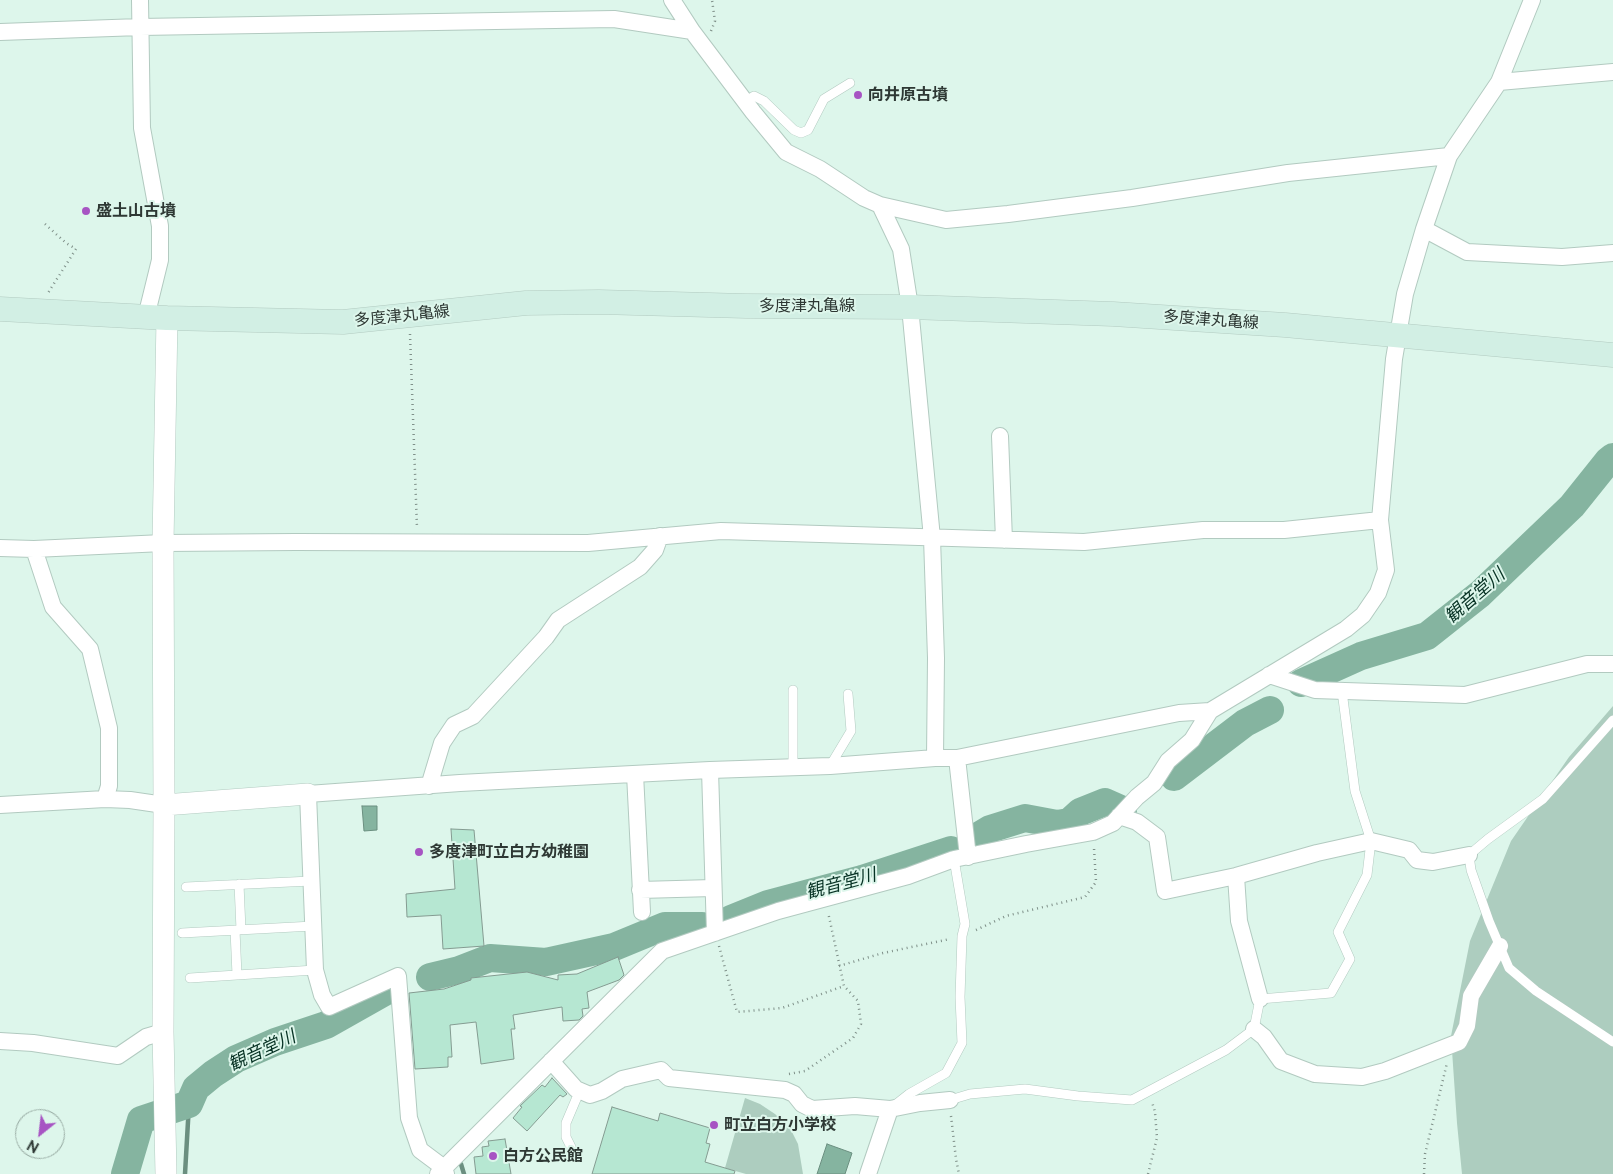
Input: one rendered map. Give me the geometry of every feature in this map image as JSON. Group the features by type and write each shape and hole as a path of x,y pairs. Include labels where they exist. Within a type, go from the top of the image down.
{"main road":[{"name":"多度津丸亀線","path":"0,309 156,317 343,322 526,302 910,307 1113,314 1284,325 1613,355"}],"street":[{"path":"140,0 142,128 160,226 156,317 163,543 163,1032 166,1174"},
{"path":"672,0 692,31 786,152 820,169 864,198 880,205 946,220 1132,198 1288,173 1449,156"},
{"path":"308,794 315,970 322,995 329,1007 398,976 409,1118 420,1150 443,1172 662,951 778,911 908,876 961,858 1093,832 1113,823 1137,797 1154,783 1168,761 1192,740 1210,711 1346,629 1363,615 1378,593 1386,570 1380,520 1394,359 1405,294 1424,229 1449,156 1499,82 1532,0"},
{"path":"0,32 614,19 692,31"},
{"path":"1499,82 1613,72"},
{"path":"880,205 901,249 910,307 932,538 936,658 935,758"},
{"path":"1424,229 1467,252 1562,258 1613,253"},
{"path":"1000,436 1004,540"},
{"path":"0,548 34,549 163,543 588,543 721,531 1084,542 1202,530 1284,530 1380,520"},
{"path":"428,786 442,743 454,725 473,716 546,637 558,620 640,568 655,550 660,536"},
{"path":"34,549 52,608 90,650 109,728 109,786 105,799"},
{"path":"1269,675 1315,690 1465,695 1586,664 1613,664"},
{"path":"0,805 105,799 164,804 428,786 957,758 1179,713 1210,711"},
{"path":"957,758 961,858"},
{"path":"710,770 715,933"},
{"path":"635,774 642,912"},
{"path":"1119,816 1137,822 1157,837 1165,891 1236,876 1317,853 1371,841 1409,850 1417,860 1433,862 1468,856"},
{"path":"1236,876 1239,921 1260,999"},
{"path":"640,890 713,888"},
{"path":"1254,1028 1264,1037 1281,1061 1315,1074 1362,1078 1386,1071 1459,1042 1467,1026 1470,996 1500,946"},
{"path":"0,1041 33,1043 118,1056 146,1037 163,1032"},
{"path":"551,1061 576,1089 590,1095 602,1091 622,1079 661,1070 669,1078 785,1090 794,1094 802,1104 812,1109 854,1106 890,1109 950,1100"},
{"path":"868,1174 890,1109"}],"lane":[{"path":"746,102 754,96 764,101 794,130 801,133 808,130 824,98 850,83"},
{"path":"793,690 793,767"},
{"path":"950,1100 970,1094 1025,1089 1078,1096 1132,1100 1226,1050 1254,1028 1260,999 1331,993 1350,959 1338,932 1367,875 1371,841 1355,791 1342,691"},
{"path":"830,766 851,731 848,694"},
{"path":"1613,720 1543,799 1468,856 1471,870 1509,968 1536,991 1613,1042"},
{"path":"890,1109 909,1094 946,1073 962,1043 960,997 962,936 965,924 961,858"},
{"path":"186,887 311,881"},
{"path":"237,975 239,884"},
{"path":"182,933 313,926"},
{"path":"190,978 315,970"},
{"path":"571,1147 566,1137 566,1123 580,1090"}],"path":[{"path":"42,311 50,288 76,249 66,244 45,224"},
{"path":"409,315 417,542"},
{"path":"839,966 883,953 962,936 1006,916 1085,897 1096,882 1093,832"},
{"path":"784,1075 805,1071 853,1038 860,1024 858,1001 844,986 824,899"},
{"path":"715,933 738,1012 782,1008 844,986"},
{"path":"1424,1174 1425,1154 1451,1046"},
{"path":"1148,1174 1156,1138 1155,1112 1149,1091"},
{"path":"950,1100 959,1174"}],"shaded area":[{"path":"1613,706 1613,1174 1462,1174 1451,1036 1470,941 1511,841 1569,757"},
{"path":"362,806 377,806 377,830 364,831"},
{"path":"745,1098 760,1104 775,1114 790,1128 798,1144 803,1174 746,1174 725,1168"},
{"path":"827,1144 852,1153 845,1174 817,1174"}],"building":[{"path":"451,829 474,830 484,946 443,949 441,915 407,917 406,894 455,889"},
{"path":"618,957 624,975 619,980 587,992 589,1008 582,1009 583,1016 579,1020 563,1021 562,1007 513,1015 515,1029 511,1029 514,1059 481,1064 476,1022 450,1025 452,1057 448,1057 448,1067 415,1069 409,993 444,989 471,980 471,978 527,972 558,980 558,975 577,974"},
{"path":"552,1078 567,1094 563,1097 560,1095 527,1131 513,1118 522,1107 520,1106 542,1085 545,1087"},
{"path":"612,1107 658,1121 660,1113 710,1128 706,1143 710,1144 705,1162 735,1171 734,1174 592,1174"},
{"name":"白方公民館","path":"505,1139 511,1174 476,1174 474,1157 483,1156 482,1147 489,1146 488,1141"}],"waterway":[{"name":"観音堂川","path":"1301,683 1361,656 1427,636 1480,594 1572,506 1613,457"},
{"name":"観音堂川","path":"1174,777 1245,723 1270,710"},
{"name":"観音堂川","path":"975,838 990,829 1025,818 1057,824 1069,822 1080,812 1105,802 1123,810"},
{"name":"観音堂川","path":"731,919 768,904 862,879 951,850"},
{"name":"観音堂川","path":"430,977 459,970 490,958 546,962 614,947 665,926 702,926"},
{"name":"観音堂川","path":"125,1174 141,1120 189,1104 196,1088 236,1059 275,1042 326,1025 388,990"},
{"path":"185,1174 189,1104"},
{"path":"461,1164 464,1174"}],"place":[{"name":"向井原古墳","path":"858,95"},
{"name":"盛土山古墳","path":"86,211"},
{"name":"多度津町立白方幼稚園","path":"419,852"},
{"name":"町立白方小学校","path":"714,1125"},
{"name":"白方公民館","path":"493,1156"}]}
